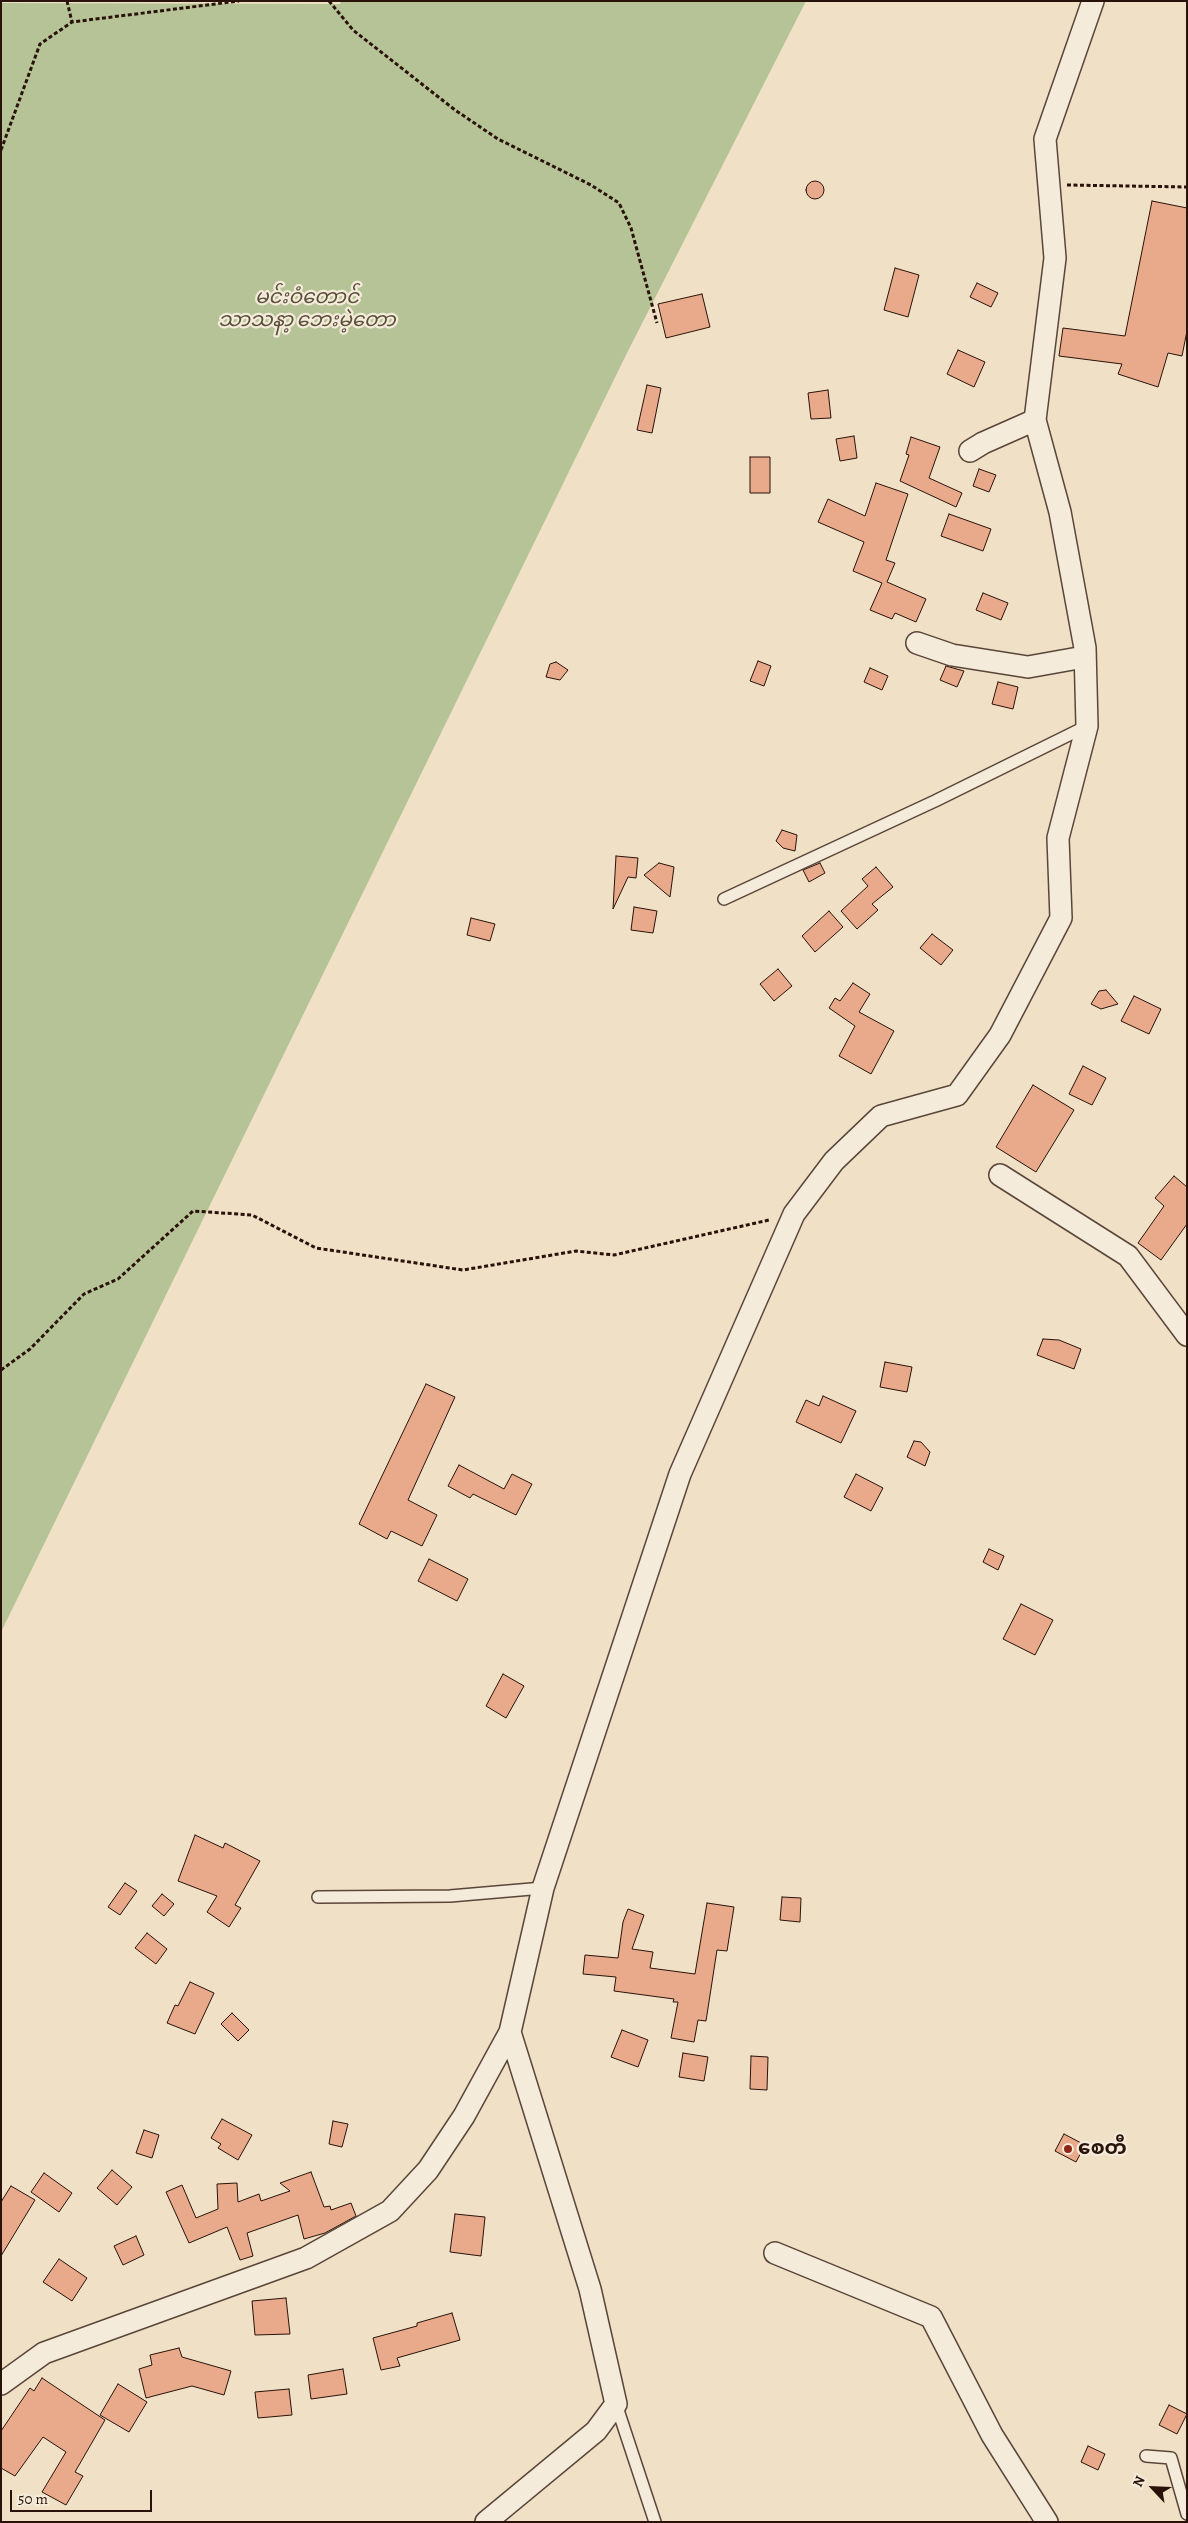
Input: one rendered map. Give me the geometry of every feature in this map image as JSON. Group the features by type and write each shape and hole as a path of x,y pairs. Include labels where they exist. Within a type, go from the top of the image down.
{"street":[{"path":"1,2384 44,2353 306,2258 390,2210 428,2170 464,2116 510,2032 543,1888 680,1474 794,1214 834,1161 881,1116 957,1094 1000,1035 1061,918 1058,838 1086,726 1084,657 1060,512 1035,420 1055,258 1045,139 1093,1"},
{"path":"970,451 983,443 1035,420"},
{"path":"917,643 952,655 1028,667 1084,657"},
{"path":"1000,1176 1128,1256 1187,1335"},
{"path":"486,2522 596,2431 616,2404 590,2289 510,2032"},
{"path":"775,2253 931,2317 992,2435 1047,2522"}],"lane":[{"path":"724,899 935,801 1086,726"},
{"path":"318,1897 450,1896 543,1888"},
{"path":"616,2404 655,2522"},
{"path":"1146,2456 1171,2458 1187,2514"}],"path":[{"path":"67,1 72,22"},
{"path":"1,150 40,44 72,22 239,1"},
{"path":"329,1 353,30 455,110 498,139 591,185 618,203 631,228 657,323"},
{"path":"1049,185 1187,187"},
{"path":"1,1370 30,1349 84,1294 118,1279 193,1211 252,1214 316,1248 463,1270 576,1251 614,1254 794,1214"}],"green space":[{"name":"မင်းဝံတောင် သာသနာ့ ‌ဘေးမဲ့တော","path":"341,1 806,1 627,353 1,1632 1,3 340,4"}],"building":[{"path":"815,181 821,184 824,190 821,196 815,199 809,196 806,190 809,184"},
{"path":"1152,201 1187,208 1187,331 1182,356 1168,353 1158,387 1118,374 1122,364 1059,356 1063,328 1125,336"},
{"path":"895,268 919,275 908,317 884,310"},
{"path":"977,283 998,293 991,307 970,297"},
{"path":"702,294 710,327 666,338 658,304"},
{"path":"958,350 985,362 974,387 947,374"},
{"path":"647,385 661,388 652,433 637,430"},
{"path":"828,390 831,418 811,419 808,393"},
{"path":"854,436 857,458 840,461 836,439"},
{"path":"911,437 940,447 929,478 962,493 956,507 900,481 909,455 906,454"},
{"path":"750,457 770,457 770,493 750,493"},
{"path":"979,469 996,475 989,492 973,486"},
{"path":"876,483 908,494 886,560 895,563 887,582 926,599 916,622 895,613 892,619 870,610 882,583 853,571 864,542 818,522 828,499 865,516"},
{"path":"949,514 991,529 983,551 941,536"},
{"path":"983,593 1008,603 1001,620 976,610"},
{"path":"758,661 771,666 764,686 750,681"},
{"path":"556,662 568,670 560,680 546,677 550,664"},
{"path":"946,666 964,671 957,687 940,680"},
{"path":"870,668 888,676 882,690 864,682"},
{"path":"998,682 1018,687 1013,709 992,704"},
{"path":"782,830 797,835 795,851 783,848 776,841"},
{"path":"616,856 638,858 636,878 628,877 613,909"},
{"path":"659,863 674,867 670,897 644,875"},
{"path":"820,863 825,873 809,882 803,870"},
{"path":"876,867 893,887 872,904 878,910 857,929 841,911 868,886 862,879"},
{"path":"634,907 657,911 653,933 631,930"},
{"path":"829,911 843,927 815,952 802,936"},
{"path":"471,918 495,924 490,941 467,935"},
{"path":"932,934 953,950 941,965 920,948"},
{"path":"778,969 792,986 774,1001 760,984"},
{"path":"853,983 870,994 859,1012 894,1031 871,1074 839,1056 855,1026 829,1008 835,998 840,1001"},
{"path":"1106,990 1118,1004 1101,1009 1091,1004 1099,991"},
{"path":"1134,996 1161,1009 1149,1034 1121,1021"},
{"path":"1083,1066 1106,1078 1092,1105 1069,1094"},
{"path":"1033,1085 1074,1110 1036,1172 996,1147"},
{"path":"1174,1176 1187,1187 1187,1224 1161,1260 1138,1243 1164,1206 1155,1198"},
{"path":"1043,1339 1059,1340 1081,1349 1074,1369 1037,1355"},
{"path":"885,1362 912,1367 907,1392 880,1387"},
{"path":"426,1384 455,1397 408,1500 437,1515 422,1546 391,1531 387,1539 359,1524"},
{"path":"823,1396 856,1411 841,1443 796,1422 806,1400 819,1406"},
{"path":"914,1441 921,1442 930,1452 925,1466 907,1457"},
{"path":"459,1465 504,1489 512,1474 532,1484 516,1515 473,1494 470,1498 448,1486"},
{"path":"856,1474 883,1488 871,1511 844,1497"},
{"path":"989,1549 1004,1556 998,1570 983,1562"},
{"path":"429,1559 468,1579 457,1601 418,1581"},
{"path":"1021,1604 1053,1620 1035,1655 1003,1639"},
{"path":"503,1674 524,1686 506,1718 486,1706"},
{"path":"195,1835 223,1848 225,1843 260,1861 235,1905 241,1908 229,1927 207,1912 217,1896 178,1881"},
{"path":"125,1883 137,1891 120,1915 108,1907"},
{"path":"162,1894 174,1904 164,1916 152,1906"},
{"path":"782,1897 801,1898 800,1922 780,1920"},
{"path":"707,1903 734,1907 727,1951 717,1950 706,2021 698,2020 694,2042 671,2038 678,2002 673,2002 674,1999 614,1991 616,1977 583,1974 585,1955 618,1958 623,1922 628,1909 644,1915 632,1949 653,1952 650,1968 695,1974"},
{"path":"147,1933 167,1949 156,1964 135,1948"},
{"path":"190,1982 214,1993 195,2034 167,2023 175,2005 178,2006"},
{"path":"232,2013 249,2030 238,2041 221,2024"},
{"path":"622,2030 648,2040 638,2067 611,2057"},
{"path":"683,2053 708,2057 704,2081 679,2077"},
{"path":"751,2056 768,2057 767,2090 750,2089"},
{"path":"222,2119 252,2135 238,2160 218,2148 221,2144 211,2138"},
{"path":"333,2121 348,2124 342,2147 329,2144"},
{"path":"144,2130 159,2135 152,2158 136,2153"},
{"path":"1064,2134 1085,2145 1076,2162 1055,2151"},
{"path":"112,2170 132,2187 117,2205 97,2188"},
{"path":"311,2172 324,2207 330,2206 331,2210 351,2203 356,2216 325,2233 304,2239 298,2215 247,2233 253,2256 240,2260 227,2227 189,2243 166,2192 182,2185 196,2218 218,2209 217,2184 237,2183 238,2202 259,2194 261,2201 290,2191 280,2183"},
{"path":"44,2173 72,2193 59,2212 31,2192"},
{"path":"11,2186 35,2200 1,2256 1,2202"},
{"path":"455,2214 485,2217 481,2256 450,2252"},
{"path":"136,2236 144,2255 123,2265 114,2246"},
{"path":"59,2259 87,2278 72,2301 43,2282"},
{"path":"286,2298 290,2334 255,2335 252,2301"},
{"path":"452,2313 460,2340 397,2358 400,2366 381,2370 373,2338 417,2326 417,2323"},
{"path":"179,2348 182,2357 231,2371 224,2395 192,2386 146,2398 139,2369 152,2365 150,2355"},
{"path":"343,2369 347,2394 311,2399 308,2375"},
{"path":"42,2378 105,2420 75,2472 83,2476 66,2505 42,2492 66,2452 43,2437 15,2476 1,2468 1,2431 30,2388 34,2391"},
{"path":"118,2384 147,2402 129,2432 100,2415"},
{"path":"289,2389 292,2415 258,2418 255,2392"},
{"path":"1169,2405 1187,2414 1177,2434 1159,2425"},
{"path":"1088,2446 1105,2454 1098,2470 1081,2462"}],"place":[{"name":"စေတီ","path":"1068,2149"}]}
